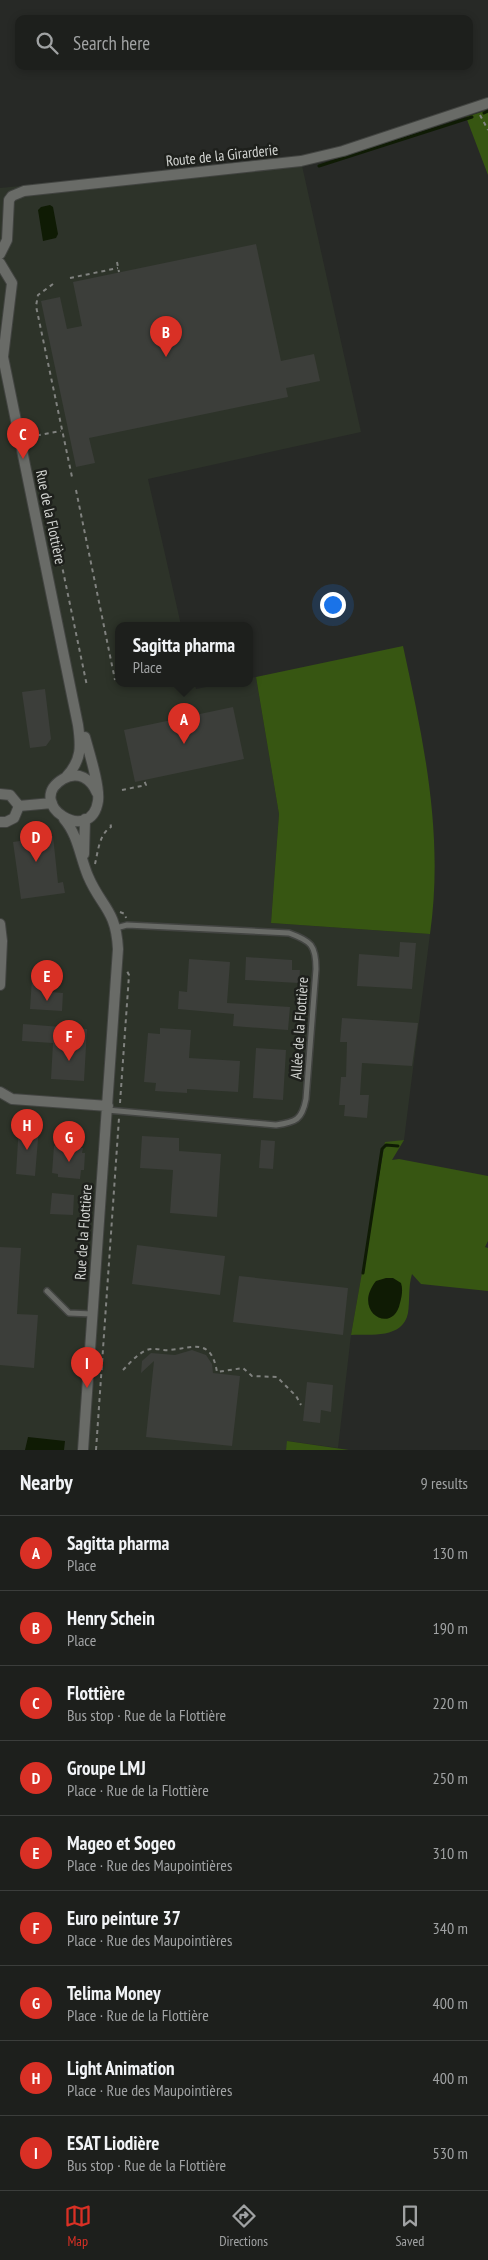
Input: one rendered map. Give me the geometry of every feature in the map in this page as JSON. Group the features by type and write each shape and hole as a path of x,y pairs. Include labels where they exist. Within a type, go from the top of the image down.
{"street":[{"name":"Route de la Girarderie","path":"0,254 7,240 9,200 12,196 24,191 301,161 343,151 488,103"},
{"name":"Rue de la Flottière","path":"0,263 12,283 3,357 78,725 80,756 75,767 66,777"},
{"path":"78,725 85,739 97,793 96,808 85,819 78,821 64,819 59,815 52,803 54,787 66,777 82,776 94,786 97,793"},
{"path":"0,794 10,795 18,806"},
{"path":"18,806 52,803"},
{"path":"0,822 6,822 14,818 18,806"},
{"name":"Rue de la Flottière","path":"64,819 73,832 88,877 110,911 116,928 118,964 83,1450"},
{"path":"85,819 84,856 88,877"},
{"path":"0,924 2,941 0,985"},
{"path":"0,1092 12,1099 107,1108"}],"lane":[{"name":"Allée de la Flottière","path":"107,1108 276,1125 294,1122 304,1112 306,1099 316,969 316,952 306,939 289,933 128,926 116,928"},
{"path":"47,1291 69,1313 92,1314"}],"path":[{"path":"474,107 488,130"},
{"path":"117,262 119,272"},
{"path":"70,278 118,268"},
{"path":"53,284 38,295 36,306 72,477"},
{"path":"19,439 62,431"},
{"path":"76,490 115,680"},
{"path":"48,500 87,686"},
{"path":"122,790 146,785 144,780"},
{"path":"123,1370 148,1350 170,1350 195,1345 205,1349 211,1355 217,1372 243,1368 252,1376 277,1377 296,1396 301,1406"}],"shaded area":[{"path":"301,161 361,432 148,479 180,622 115,622 115,687 196,687 196,689 206,687 253,687 253,677 256,677 279,814 271,923 430,934 404,1140 385,1143 351,1335 338,1448 288,1441 286,1450 0,1450 0,188"},
{"path":"50,205 53,207 58,234 56,238 43,241 38,210 41,207"},
{"path":"393,1278 401,1283 402,1293 396,1313 390,1318 383,1319 376,1316 368,1302 370,1292 376,1281"},
{"path":"28,1437 65,1441 64,1450 25,1450"}],"green space":[{"path":"488,110 488,175 466,117"},
{"path":"403,646 430,789 435,861 430,934 271,923 279,814 256,677"},
{"path":"404,1140 392,1160 399,1159 488,1176 488,1241 485,1247 488,1248 488,1291 421,1284 412,1274 408,1313 400,1327 385,1333 351,1335 385,1142"},
{"path":"287,1441 349,1450 286,1450"}],"building":[{"path":"256,244 281,361 314,354 320,381 286,388 288,397 89,438 95,463 76,467 41,301 60,297 67,329 82,326 73,282"},
{"path":"45,689 51,739 46,746 30,748 22,692"},
{"path":"233,707 244,759 135,782 124,730"},
{"path":"53,836 58,883 63,882 65,893 21,899 13,842"},
{"path":"400,942 416,943 412,989 357,986 359,954 399,957"},
{"path":"246,957 292,960 292,970 300,970 299,983 245,980"},
{"path":"189,959 230,962 227,1003 290,1007 288,1030 233,1026 234,1014 178,1009 179,991 187,992"},
{"path":"32,978 52,980 51,992 63,993 62,1011 30,1009"},
{"path":"342,1018 418,1023 412,1066 362,1063 360,1095 369,1095 367,1118 344,1116 345,1105 339,1105 341,1077 346,1077 347,1042 340,1042"},
{"path":"23,1024 87,1029 84,1081 51,1079 53,1043 22,1041"},
{"path":"160,1028 191,1030 189,1058 240,1061 238,1092 187,1089 187,1093 155,1091 156,1083 144,1082 148,1033 160,1034"},
{"path":"256,1048 286,1050 283,1100 253,1098"},
{"path":"19,1125 39,1127 35,1176 16,1174"},
{"path":"142,1136 179,1138 179,1151 221,1154 217,1217 170,1213 173,1170 140,1168"},
{"path":"261,1140 275,1141 273,1169 259,1168"},
{"path":"54,1146 83,1148 82,1153 85,1153 84,1170 81,1170 80,1179 58,1177 58,1174 52,1173"},
{"path":"52,1193 74,1195 73,1215 50,1214"},
{"path":"137,1245 225,1256 220,1295 132,1284"},
{"path":"0,1247 21,1248 17,1314 38,1315 34,1368 0,1365"},
{"path":"239,1276 348,1288 343,1335 233,1322"},
{"path":"192,1350 206,1355 212,1364 213,1373 240,1376 232,1446 146,1437 154,1361 141,1373 142,1361 151,1353 175,1355"},
{"path":"307,1382 333,1385 331,1412 321,1410 320,1423 303,1421"}],"waterway":[{"path":"484,113 488,111"},
{"path":"319,166 472,117"},
{"path":"363,1273 382,1149 386,1145 398,1146"}],"place":[{"name":"Henry Schein","path":"166,357"},
{"name":"Flottière","path":"23,459"},
{"name":"Sagitta pharma","path":"184,744"},
{"name":"Groupe LMJ","path":"36,862"},
{"name":"Mageo et Sogeo","path":"47,1001"},
{"name":"Euro peinture 37","path":"69,1061"},
{"name":"Light Animation","path":"27,1150"},
{"name":"Telima Money","path":"69,1162"},
{"name":"ESAT Liodière","path":"87,1388"}]}
